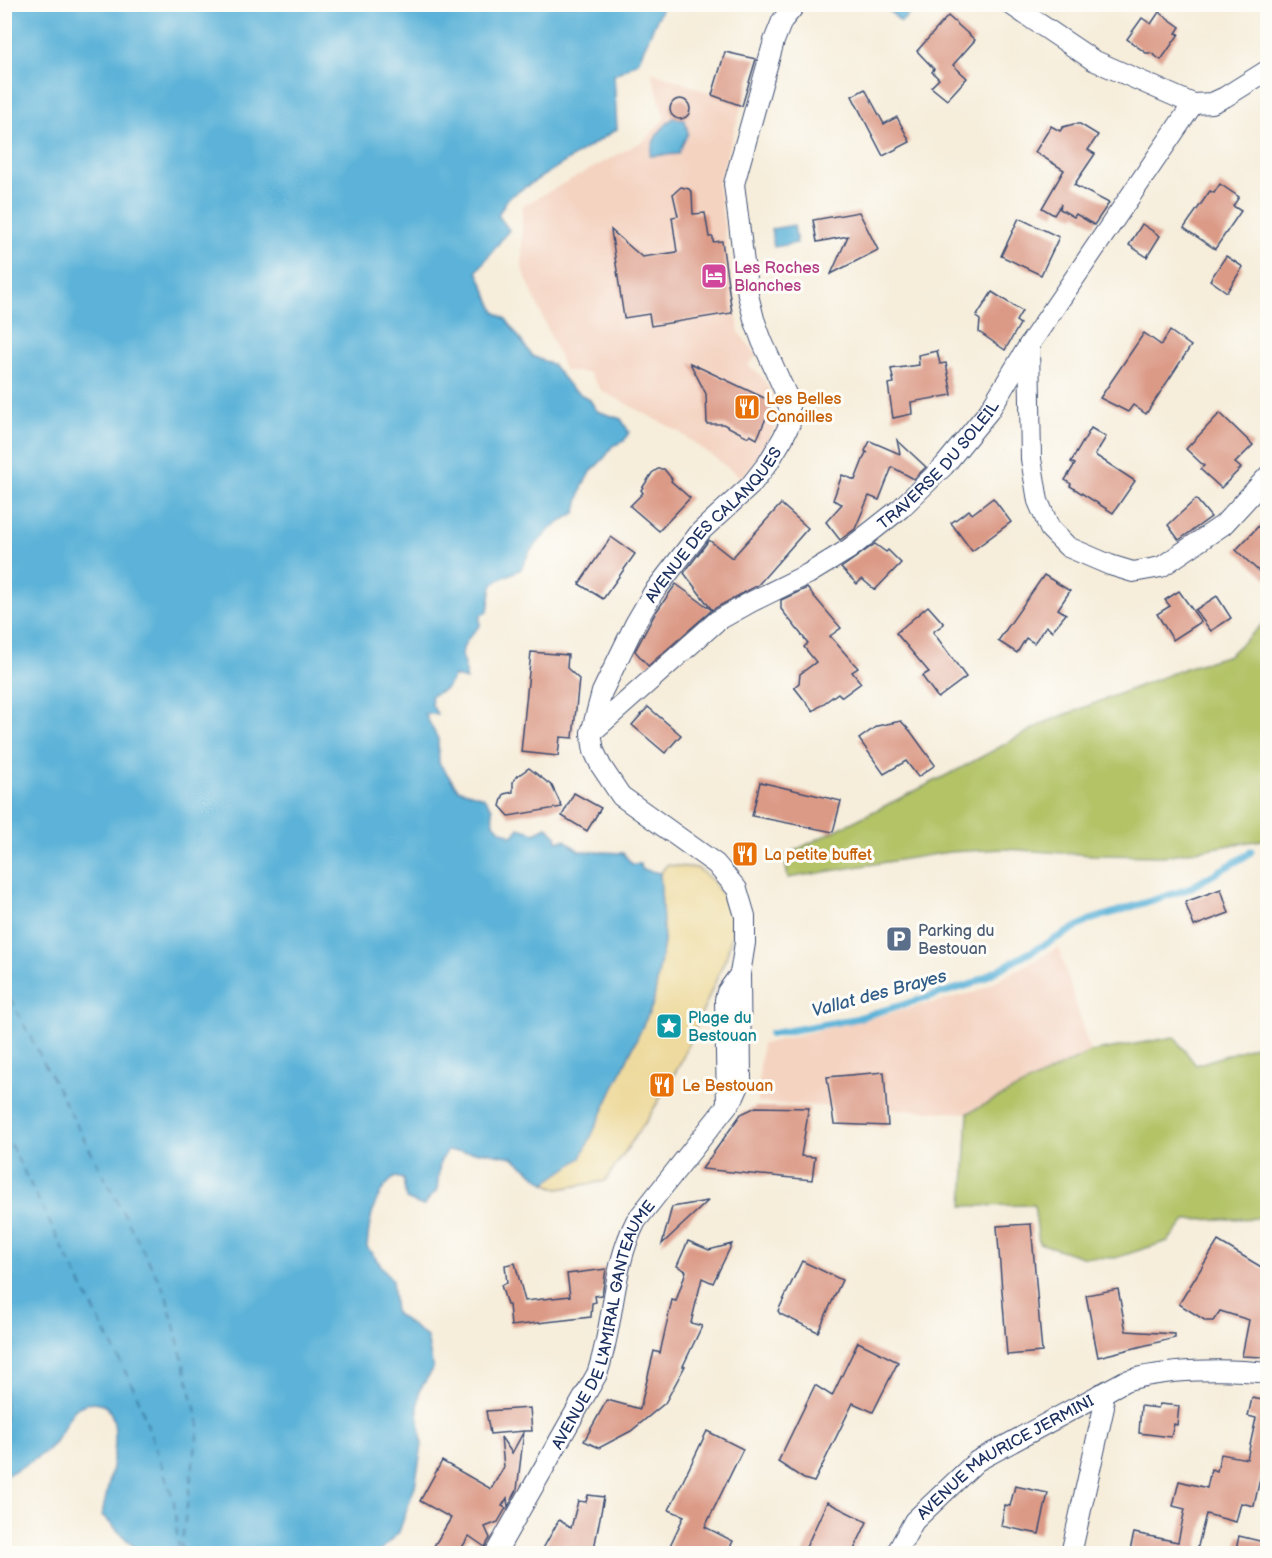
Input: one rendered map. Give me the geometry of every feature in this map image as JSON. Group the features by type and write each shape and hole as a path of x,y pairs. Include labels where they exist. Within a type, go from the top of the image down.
{"street":[{"name":"AVENUE DES CALANQUES","path":"591,733 602,692 635,624 653,593 701,531 750,486 768,464 789,423 786,394 762,341 748,295 734,184 774,41 782,21 796,4"},
{"path":"1010,4 1093,60 1194,104 1212,103 1268,70"},
{"name":"TRAVERSE DU SOLEIL","path":"591,733 717,621 808,574 849,549 901,508 944,466 988,411 1029,345 1194,104"},
{"path":"1029,345 1031,459 1038,501 1050,529 1068,548 1133,572 1161,567 1223,525 1268,476"},
{"name":"AVENUE DE L'AMIRAL GANTEAUME","path":"495,1554 597,1374 603,1356 620,1262 626,1241 636,1221 727,1105 741,1082 740,974 745,943 745,916 737,889 716,864 621,796 601,766 594,751 591,733"},
{"name":"AVENUE MAURICE JERMINI","path":"896,1554 914,1521 977,1461 1125,1381 1151,1374 1249,1370 1268,1373"},
{"path":"1071,1554 1104,1407 1100,1394"}],"shaded area":[{"path":"651,71 742,105 718,184 739,333 757,355 748,365 763,378 772,393 775,426 762,452 742,478 678,431 602,391 589,373 565,371 522,268 522,206 645,140 665,118"},
{"path":"1059,947 1090,1052 968,1113 757,1103 762,1044 976,992"}],"green space":[{"path":"1267,620 1267,839 1164,856 1092,855 1004,849 949,852 788,878 784,856 961,768 1046,722 1186,668 1229,655"},
{"path":"1174,1037 1196,1065 1267,1042 1267,1218 1186,1220 1168,1241 1115,1258 1082,1257 1039,1243 1034,1205 963,1206 968,1113 1090,1052"}],"sand":[{"name":"Plage du Bestouan","path":"667,865 697,868 713,881 728,904 731,915 732,934 727,955 679,1066 649,1117 605,1181 558,1189 545,1183 581,1157 653,1004 664,942 660,873"}],"water":[{"path":"5,4 663,5 638,62 614,75 617,129 508,198 498,215 509,230 477,271 495,312 506,319 532,356 552,364 572,389 590,400 597,411 621,419 629,432 624,441 612,446 585,480 576,512 552,527 530,551 521,569 498,580 492,586 488,611 480,616 480,626 468,639 462,651 466,680 454,676 447,688 431,696 432,705 437,714 425,714 438,739 439,763 458,789 483,797 492,808 493,822 499,829 513,836 519,828 535,833 547,827 556,835 557,841 565,840 579,851 623,853 632,864 640,864 642,869 660,873 664,942 653,1004 581,1158 545,1183 512,1157 485,1152 447,1151 440,1162 437,1190 423,1206 406,1199 403,1179 395,1177 377,1200 371,1218 367,1247 392,1280 395,1313 427,1337 433,1369 419,1391 418,1411 422,1445 415,1486 399,1532 378,1553 136,1553 137,1550 102,1515 114,1454 115,1436 114,1421 108,1409 99,1403 88,1403 77,1408 47,1451 5,1476"},
{"path":"891,5 918,5 901,22 887,9"},
{"path":"673,118 685,120 688,133 678,154 650,156 657,135"},
{"path":"794,225 797,243 774,247 771,229"}],"building":[{"path":"1159,12 1180,27 1176,33 1179,34 1161,60 1151,53 1146,53 1127,39 1142,18 1151,24"},
{"path":"948,16 975,40 953,65 967,78 947,100 931,87 939,79 932,72 934,69 917,51"},
{"path":"725,52 756,59 742,106 712,95"},
{"path":"865,89 884,124 897,117 910,142 883,156 852,96"},
{"path":"680,99 687,102 690,109 687,116 680,119 673,116 670,109 673,102"},
{"path":"1080,124 1098,135 1088,150 1095,154 1074,185 1109,203 1094,225 1076,214 1074,217 1060,209 1061,204 1054,215 1042,208 1064,170 1035,152 1051,126 1060,131 1063,127"},
{"path":"1220,184 1239,197 1233,206 1241,211 1215,249 1184,228 1210,191 1214,193"},
{"path":"681,187 689,189 692,193 693,214 705,213 709,237 713,237 713,242 722,241 732,313 651,326 649,314 624,318 611,230 642,257 677,252 672,217 678,216 673,194"},
{"path":"859,212 878,250 831,274 848,236 817,242 813,220"},
{"path":"1019,218 1059,237 1041,275 1001,256"},
{"path":"1142,224 1160,236 1147,257 1129,245"},
{"path":"1226,256 1243,267 1227,292 1210,280"},
{"path":"992,292 1022,311 1016,321 1020,324 1005,350 979,332 980,320 976,317"},
{"path":"1170,331 1191,346 1146,414 1133,405 1128,412 1100,398 1144,333 1161,345"},
{"path":"937,351 940,364 946,363 952,395 911,402 912,414 893,418 888,384 894,383 891,369 919,365 918,355"},
{"path":"690,363 773,402 757,439 750,435 748,437 723,424 707,424 706,394"},
{"path":"1220,413 1253,445 1235,463 1241,468 1221,488 1200,469 1204,466 1186,449"},
{"path":"1091,428 1106,437 1095,455 1135,481 1113,513 1070,486 1071,484 1065,480 1075,464 1071,462"},
{"path":"897,440 926,467 914,479 892,467 879,500 869,496 855,529 840,540 826,522 842,504 833,500 842,475 855,480 866,452 868,453 865,451 870,441 900,454"},
{"path":"658,469 664,469 672,479 671,481 690,498 659,531 630,506 643,493 641,490 652,473"},
{"path":"993,498 1011,522 972,551 951,523 969,510 972,514"},
{"path":"1196,499 1211,517 1179,540 1168,525"},
{"path":"781,504 808,528 758,585 712,610 684,573 709,540 732,558"},
{"path":"1268,516 1268,580 1236,550"},
{"path":"611,537 635,554 603,599 579,584"},
{"path":"875,544 886,552 888,550 901,563 875,590 862,579 857,584 841,568"},
{"path":"1044,575 1070,591 1058,609 1066,614 1052,631 1046,626 1034,643 1026,638 1017,653 998,641"},
{"path":"676,584 712,610 648,666 635,651 656,612"},
{"path":"807,588 841,628 830,636 858,668 852,672 861,683 842,697 838,693 813,711 794,687 799,683 800,674 816,662 804,647 808,643 781,609 781,600"},
{"path":"1179,591 1201,622 1173,640 1157,614 1170,606 1165,600"},
{"path":"1217,596 1231,618 1211,631 1195,610"},
{"path":"928,606 944,624 933,632 966,677 938,698 922,676 929,672 896,633"},
{"path":"531,652 568,655 567,668 579,679 573,738 560,737 558,756 521,752"},
{"path":"648,707 681,735 665,753 632,725"},
{"path":"901,721 935,765 918,777 906,761 884,774 859,739 877,726"},
{"path":"529,768 552,786 562,807 509,816 500,806 504,794 513,792 513,782 516,777"},
{"path":"760,782 841,801 833,832 752,816"},
{"path":"574,793 601,808 587,831 562,816"},
{"path":"1221,889 1229,913 1194,926 1185,902"},
{"path":"884,1072 888,1126 834,1124 827,1077"},
{"path":"756,1107 809,1108 801,1156 815,1157 812,1180 702,1169 741,1114"},
{"path":"708,1201 662,1244 672,1207"},
{"path":"1031,1224 1042,1352 1007,1355 997,1226"},
{"path":"688,1241 709,1250 732,1244 713,1283 702,1278 691,1323 702,1326 683,1366 685,1366 665,1403 631,1431 599,1448 584,1441 607,1400 640,1409 654,1351 660,1353 672,1300 676,1301 686,1271 677,1266"},
{"path":"1218,1241 1268,1271 1268,1360 1264,1357 1242,1356 1249,1320 1220,1311 1213,1321 1206,1321 1179,1304"},
{"path":"802,1261 842,1280 818,1332 778,1311"},
{"path":"515,1263 525,1301 570,1296 567,1274 606,1269 602,1295 595,1296 596,1302 592,1303 591,1317 511,1326 509,1305 507,1305 501,1285 507,1283 505,1265"},
{"path":"1118,1289 1126,1331 1175,1334 1175,1338 1098,1357 1086,1295"},
{"path":"858,1342 898,1362 873,1412 853,1403 814,1482 804,1479 778,1462 815,1385 832,1396"},
{"path":"1252,1398 1268,1401 1268,1442 1254,1506 1241,1503 1236,1522 1206,1514 1196,1554 1129,1554 1134,1533 1178,1542 1185,1509 1173,1506 1179,1481 1207,1488 1211,1469 1217,1471 1221,1454 1247,1459 1256,1418 1248,1416"},
{"path":"1160,1404 1179,1406 1177,1425 1174,1424 1171,1437 1139,1433 1141,1406 1158,1408"},
{"path":"530,1408 532,1431 490,1434 486,1411"},
{"path":"524,1431 517,1490 508,1507 507,1498 502,1506 506,1508 498,1522 485,1527 490,1538 485,1547 469,1536 458,1554 447,1554 434,1546 451,1518 420,1501 442,1461 491,1489 504,1467 501,1437 512,1453"},
{"path":"707,1431 743,1449 705,1527 733,1541 727,1554 666,1554 684,1516 669,1510"},
{"path":"1015,1486 1048,1493 1039,1534 1001,1526 1005,1505 1010,1506"},
{"path":"588,1495 604,1497 593,1554 540,1554 559,1520 571,1528 578,1501 586,1502"},
{"path":"827,1502 867,1522 852,1554 803,1554"},
{"path":"1239,1536 1268,1543 1268,1554 1235,1554"}],"waterway":[{"name":"Vallat des Brayes","path":"771,1034 854,1019 972,984 1090,920 1188,889 1251,851"}],"ferry route":[{"path":"4,987 166,1294 199,1424 180,1554"},
{"path":"4,1132 137,1395 174,1501 178,1546 171,1554"}],"place":[{"name":"Les Roches Blanches","path":"714,276"},
{"name":"Les Belles Canailles","path":"747,407"},
{"name":"La petite buffet","path":"745,854"},
{"name":"Parking du Bestouan","path":"899,939"},
{"name":"Plage du Bestouan","path":"669,1026"},
{"name":"Le Bestouan","path":"662,1085"}]}
